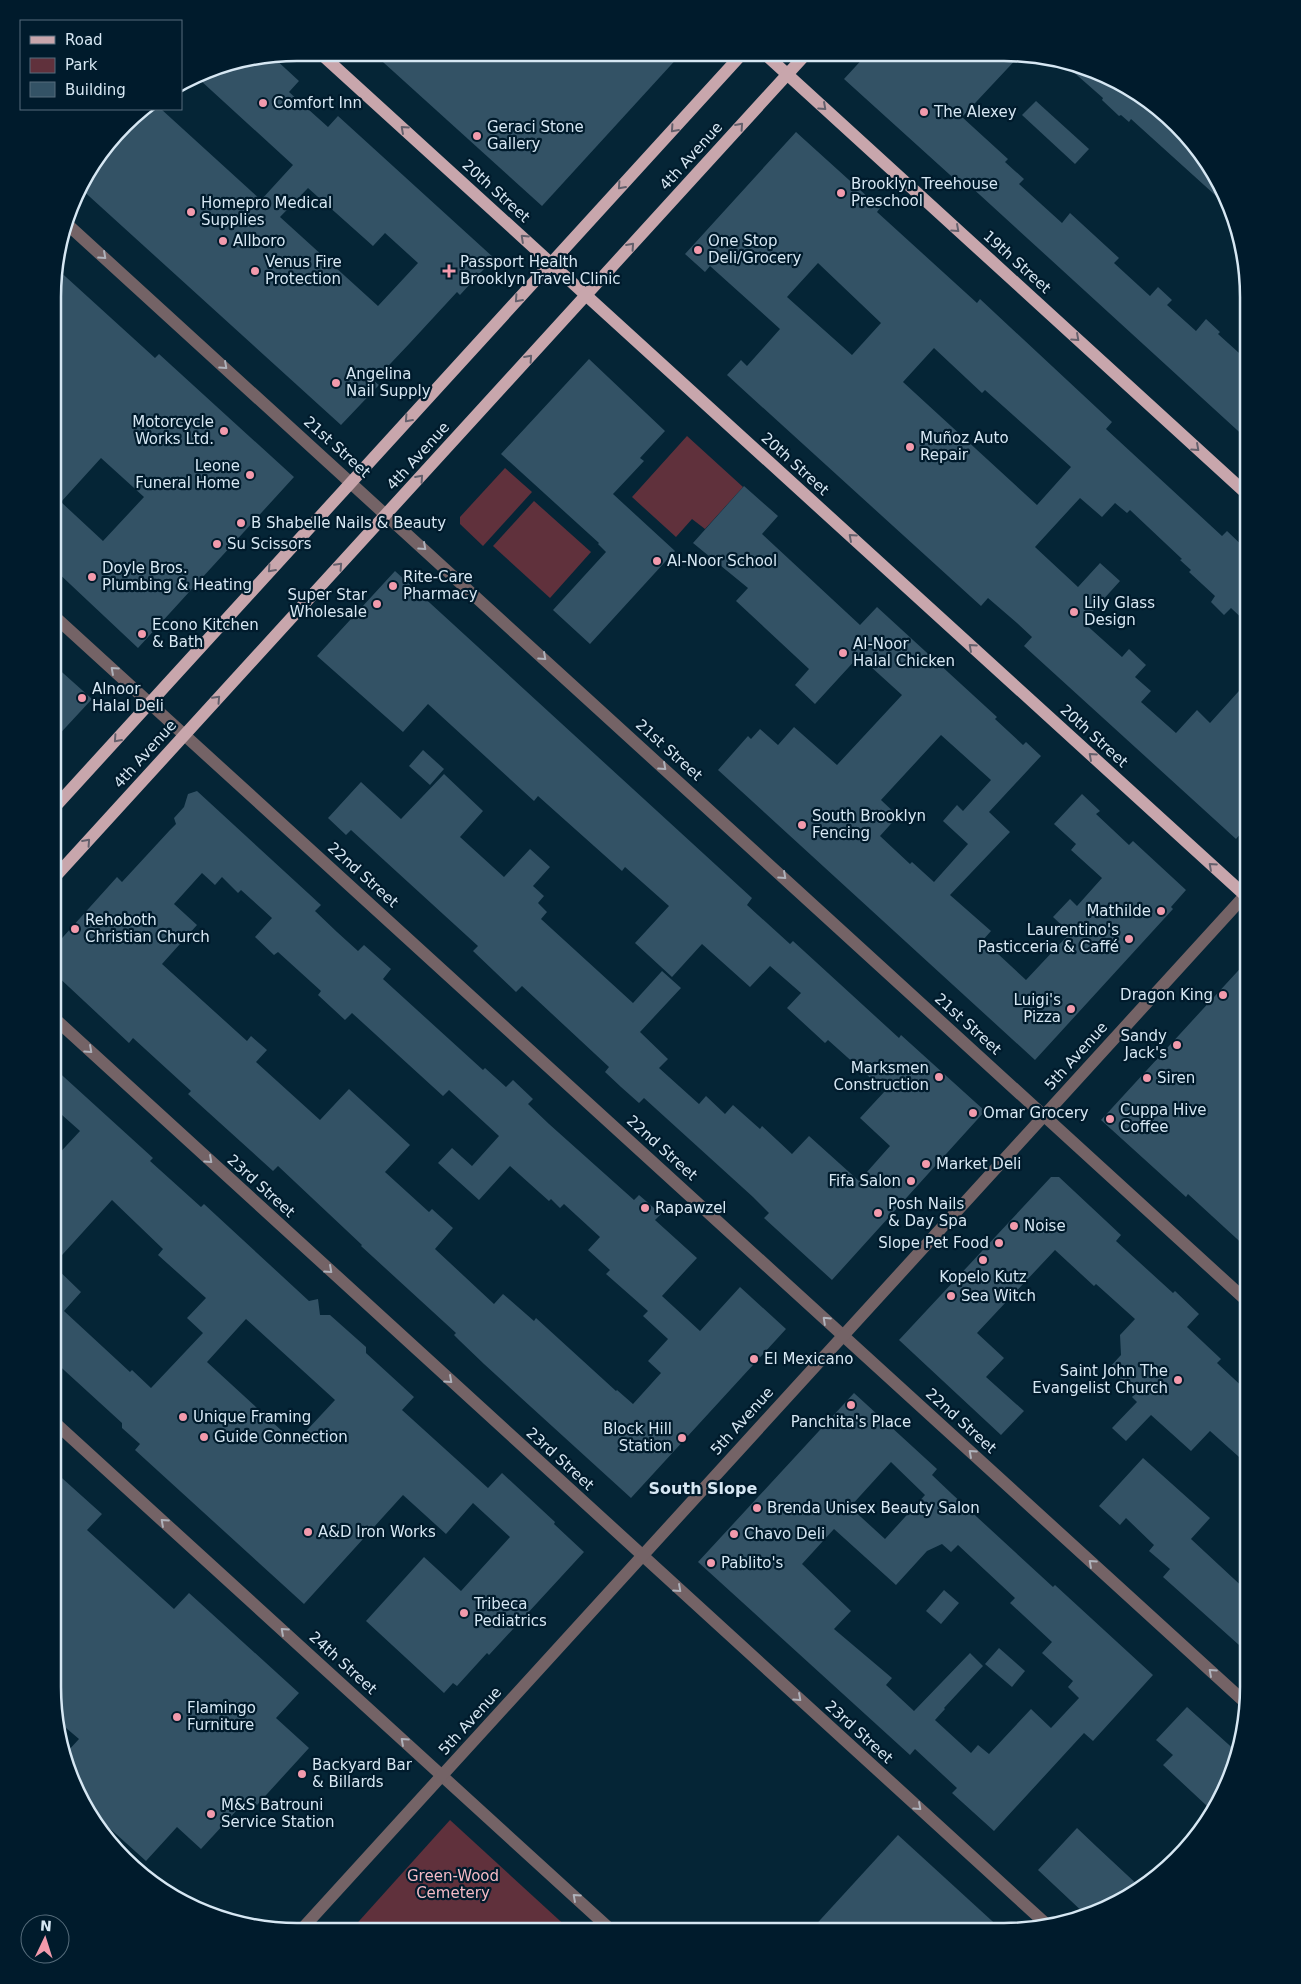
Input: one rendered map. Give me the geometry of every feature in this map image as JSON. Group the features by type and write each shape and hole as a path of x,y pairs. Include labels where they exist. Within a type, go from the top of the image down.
{"main road":[{"name":"20th Street","path":"329,61 1240,889"},
{"name":"4th Avenue","path":"61,800 736,61"},
{"name":"19th Street","path":"772,61 1240,488"},
{"name":"4th Avenue","path":"61,870 799,61"}],"street":[{"name":"21st Street","path":"72,228 387,514 1240,1295"},
{"name":"22nd Street","path":"61,622 1239,1697"},
{"name":"5th Avenue","path":"307,1923 1240,903"},
{"name":"23rd Street","path":"61,1023 1041,1920"},
{"name":"24th Street","path":"61,1428 604,1923"}],"green space":[{"path":"687,436 743,487 705,529 692,519 676,537 632,497"},
{"path":"505,468 532,492 483,546 460,524 460,517"},
{"path":"534,501 591,552 550,598 493,546"},
{"name":"Green-Wood Cemetery","path":"450,1820 562,1923 357,1923"}],"building":[{"path":"382,61 675,61 542,206"},
{"path":"861,61 1014,62 962,117 1008,159 1005,162 1024,179 1019,184 1062,223 1070,213 1119,258 1114,263 1150,296 1158,287 1172,300 1167,305 1196,331 1206,319 1220,332 1218,334 1240,354 1240,433 980,195 963,180 960,184 844,79"},
{"path":"279,62 299,81 289,92 328,127 338,116 494,258 460,295 457,292 374,381 379,385 341,425 86,193 110,153 130,130 153,110 162,110 261,200 293,165 202,82 236,69","holes":["308,188 373,246 385,233 418,263 378,306 280,217"]},
{"path":"1073,72 1094,79 1122,93 1148,110 1171,130 1191,153 1217,197 1131,119 1129,122 1121,115 1119,116 1102,100 1103,98"},
{"path":"1036,101 1089,149 1075,164 1022,115"},
{"path":"796,132 880,208 877,212 977,303 980,299 1112,422 1106,429 1222,536 1227,531 1240,543 1240,616 1231,608 1224,615 1211,602 1215,596 1189,572 1191,570 1180,560 1182,559 1130,510 1127,513 1115,503 1102,517 1080,498 1035,547 1078,587 1100,563 1120,581 1083,622 1122,657 1129,649 1146,665 1135,677 1151,691 1141,702 1176,733 1197,710 1210,723 1240,690 1240,834 1236,839 1024,646 1032,637 1017,623 988,598 981,606 727,375 741,360 747,366 780,329 710,266 705,272 685,254","holes":["818,263 881,323 852,355 787,297","934,348 982,393 985,390 1071,467 1037,505 903,382"]},
{"path":"63,274 155,358 159,354 294,477 138,648 61,576 61,502 61,297","holes":["101,458 144,497 103,541 61,502"]},
{"path":"589,359 665,431 640,458 644,461 613,494 675,551 590,644 553,610 606,552 599,543 501,454"},
{"path":"744,486 778,516 762,534 860,625 877,607 997,717 995,719 1023,745 1026,742 1041,756 989,812 1010,832 950,895 991,931 983,940 1026,980 1070,933 1053,917 1070,899 1077,906 1102,878 1071,850 1076,844 1054,824 1082,794 1100,811 1096,814 1129,845 1133,841 1186,890 1171,907 1173,909 1035,1060 718,770 748,736 751,739 760,729 778,745 794,727 837,765 902,695 859,656 815,704 795,685 809,669 736,601 748,588 693,543","holes":["941,735 991,780 963,811 957,805 943,821 968,844 934,882 912,862 910,864 880,836 898,816 881,800"]},
{"path":"395,571 752,898 747,905 790,944 793,941 899,1038 901,1035 985,1111 832,1280 764,1218 769,1213 753,1197 644,1098 639,1103 621,1087 605,1072 609,1067 522,986 516,992 473,951 478,946 351,830 346,835 328,818 361,782 401,819 444,774 483,811 460,837 504,877 530,849 550,867 533,886 544,896 538,903 547,912 541,919 633,1003 662,971 681,988 640,1032 668,1059 659,1068 699,1104 706,1096 725,1114 733,1105 760,1129 762,1126 792,1154 809,1136 859,1181 890,1146 860,1118 885,1091 828,1040 825,1043 787,1008 801,993 770,966 750,987 702,944 672,977 635,943 669,906 625,867 622,871 538,796 534,801 428,704 403,732 317,656"},
{"path":"61,671 92,699 61,732"},
{"path":"423,750 444,769 430,785 409,766"},
{"path":"197,791 321,905 315,911 337,932 358,951 364,945 391,969 383,979 483,1070 485,1068 506,1087 513,1080 533,1099 528,1104 549,1124 634,1200 639,1195 661,1214 655,1220 697,1258 662,1296 700,1331 740,1287 786,1329 631,1498 484,1364 454,1335 456,1333 361,1246 278,1166 273,1171 188,1094 191,1091 133,1038 129,1043 61,980 61,939 117,877 122,882 176,824 174,818 184,807 188,794","holes":["202,873 215,885 222,877 238,893 241,890 272,918 255,937 274,955 278,952 321,991 318,995 345,1020 352,1013 443,1096 449,1090 499,1136 472,1166 452,1148 438,1163 479,1200 510,1166 549,1201 551,1199 560,1208 564,1204 600,1237 588,1250 610,1270 606,1274 648,1311 643,1316 668,1339 648,1361 661,1373 633,1404 616,1391 536,1318 534,1321 503,1294 494,1304 435,1249 453,1228 432,1209 429,1212 385,1172 410,1145 349,1089 320,1120 256,1062 267,1050 251,1036 247,1041 162,964 197,925 174,904"]},
{"path":"1240,969 1240,1242 1188,1194 1186,1197 1101,1120"},
{"path":"61,1074 153,1158 150,1161 201,1207 204,1204 309,1301 318,1299 320,1315 330,1315 366,1347 366,1353 414,1397 402,1410 488,1488 502,1473 584,1552 489,1655 487,1653 457,1686 453,1683 444,1693 366,1621 424,1557 461,1591 510,1537 473,1503 446,1534 403,1495 304,1604 135,1450 140,1444 122,1428 122,1423 61,1367 61,1273 81,1292 64,1311 130,1372 132,1370 151,1388 203,1333 187,1318 206,1298 158,1255 163,1249 112,1200 61,1256 61,1151 80,1131 61,1114","holes":["246,1319 335,1400 295,1443 207,1362"]},
{"path":"1051,1177 1059,1177 1121,1235 1116,1241 1199,1314 1187,1327 1221,1359 1217,1363 1240,1385 1240,1458 1210,1431 1191,1451 1151,1415 1126,1441 1112,1428 1137,1402 1132,1397 1136,1393 1109,1368 1121,1355 1120,1335 1135,1319 1096,1284 1094,1286 1055,1250 977,1333 1004,1358 986,1377 1024,1411 1001,1435 899,1340"},
{"path":"854,1393 937,1469 932,1475 952,1494 1053,1587 1055,1585 1153,1675 1093,1741 1084,1733 994,1831 952,1793 957,1788 915,1749 910,1755 698,1562","holes":["891,1462 925,1495 885,1539 850,1507","834,1529 896,1585 927,1551 942,1544 951,1552 958,1545 1015,1598 1010,1603 1052,1642 1042,1653 1073,1681 1068,1687 1079,1698 1051,1728 1031,1709 989,1754 978,1745 971,1753 935,1720 983,1666 970,1653 914,1711 886,1685 892,1678 834,1629 851,1611 802,1564"]},
{"path":"1143,1458 1210,1518 1191,1539 1240,1585 1240,1646 1163,1577 1170,1569 1149,1551 1154,1545 1126,1518 1120,1525 1099,1506"},
{"name":"Flamingo Furniture","path":"61,1477 102,1514 87,1530 174,1609 189,1593 299,1693 276,1718 309,1748 257,1805 249,1797 201,1849 177,1827 146,1861 106,1825 93,1805 79,1777 69,1749 79,1739 65,1727 63,1718 61,1687"},
{"path":"944,1590 959,1603 941,1624 926,1611"},
{"path":"999,1648 1025,1671 1012,1687 985,1664"},
{"path":"1187,1707 1232,1748 1222,1777 1207,1806 1163,1765 1173,1755 1156,1740"},
{"path":"1077,1828 1135,1883 1094,1905 1080,1910 1038,1870"},
{"path":"898,1835 994,1923 817,1923"}],"place":[{"name":"Comfort Inn","path":"263,103"},
{"name":"The Alexey","path":"924,112"},
{"name":"Geraci Stone Gallery","path":"477,136"},
{"name":"Brooklyn Treehouse Preschool","path":"841,193"},
{"name":"Homepro Medical Supplies","path":"191,212"},
{"name":"Allboro","path":"223,241"},
{"name":"One Stop Deli/Grocery","path":"698,250"},
{"name":"Venus Fire Protection","path":"255,271"},
{"name":"Passport Health Brooklyn Travel Clinic","path":"449,271"},
{"name":"Angelina Nail Supply","path":"336,383"},
{"name":"Motorcycle Works Ltd.","path":"224,431"},
{"name":"Muñoz Auto Repair","path":"910,447"},
{"name":"Leone Funeral Home","path":"250,475"},
{"name":"B Shabelle Nails & Beauty","path":"241,523"},
{"name":"Su Scissors","path":"217,544"},
{"name":"Al-Noor School","path":"657,561"},
{"name":"Doyle Bros. Plumbing & Heating","path":"92,577"},
{"name":"Rite-Care Pharmacy","path":"393,586"},
{"name":"Super Star Wholesale","path":"377,604"},
{"name":"Lily Glass Design","path":"1074,612"},
{"name":"Econo Kitchen & Bath","path":"142,634"},
{"name":"Al-Noor Halal Chicken","path":"843,653"},
{"name":"Alnoor Halal Deli","path":"82,698"},
{"name":"South Brooklyn Fencing","path":"802,825"},
{"name":"Mathilde","path":"1161,911"},
{"name":"Rehoboth Christian Church","path":"75,929"},
{"name":"Laurentino's Pasticceria & Caffé","path":"1129,939"},
{"name":"Dragon King","path":"1223,995"},
{"name":"Luigi's Pizza","path":"1071,1009"},
{"name":"Sandy Jack's","path":"1177,1045"},
{"name":"Marksmen Construction","path":"939,1077"},
{"name":"Siren","path":"1147,1078"},
{"name":"Omar Grocery","path":"973,1113"},
{"name":"Cuppa Hive Coffee","path":"1110,1119"},
{"name":"Market Deli","path":"926,1164"},
{"name":"Fifa Salon","path":"911,1181"},
{"name":"Rapawzel","path":"645,1208"},
{"name":"Posh Nails & Day Spa","path":"878,1213"},
{"name":"Noise","path":"1014,1226"},
{"name":"Slope Pet Food","path":"999,1243"},
{"name":"Kopelo Kutz","path":"983,1260"},
{"name":"Sea Witch","path":"951,1296"},
{"name":"El Mexicano","path":"754,1359"},
{"name":"Saint John The Evangelist Church","path":"1178,1380"},
{"name":"Panchita's Place","path":"851,1405"},
{"name":"Unique Framing","path":"183,1417"},
{"name":"Guide Connection","path":"204,1437"},
{"name":"Block Hill Station","path":"682,1438"},
{"name":"Brenda Unisex Beauty Salon","path":"757,1508"},
{"name":"A&D Iron Works","path":"308,1532"},
{"name":"Chavo Deli","path":"734,1534"},
{"name":"Pablito's","path":"711,1563"},
{"name":"Tribeca Pediatrics","path":"464,1613"},
{"name":"Flamingo Furniture","path":"177,1717"},
{"name":"Backyard Bar & Billards","path":"302,1774"},
{"name":"M&S Batrouni Service Station","path":"211,1814"}],"district":[{"name":"South Slope","path":"703,1488"}]}
